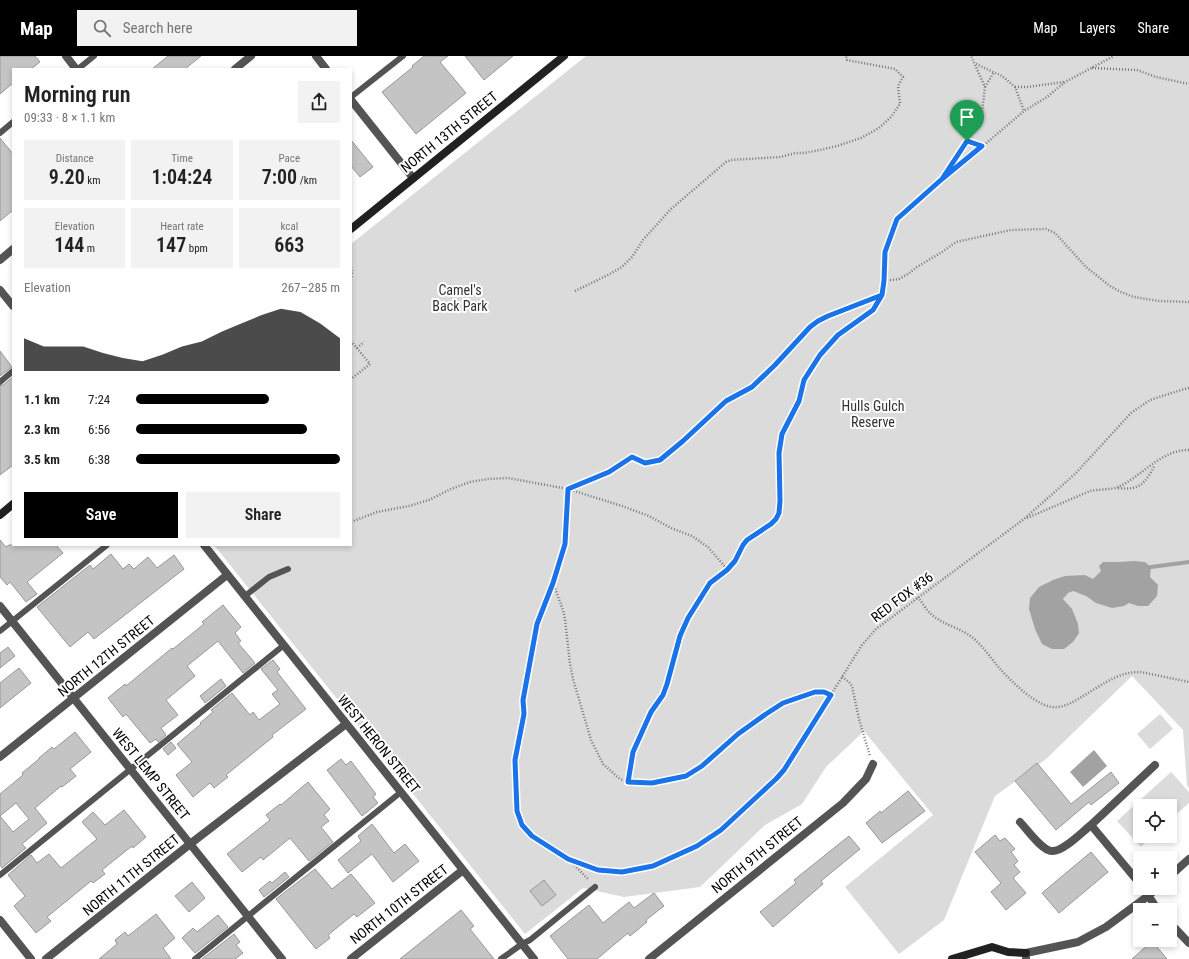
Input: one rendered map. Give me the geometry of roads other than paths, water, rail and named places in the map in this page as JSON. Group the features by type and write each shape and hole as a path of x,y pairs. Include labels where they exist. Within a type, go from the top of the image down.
{"street":[{"path":"66,56 76,68"},
{"path":"235,68 251,56"},
{"path":"316,56 325,68"},
{"name":"NORTH 13TH STREET","path":"352,228 564,56"},
{"path":"352,100 413,178"},
{"path":"0,260 12,250"},
{"path":"0,290 12,305"},
{"path":"0,515 12,505"},
{"name":"WEST HERON STREET","path":"205,546 534,959"},
{"name":"NORTH 12TH STREET","path":"0,757 227,575"},
{"name":"WEST LEMP STREET","path":"0,606 282,959"},
{"name":"NORTH 11TH STREET","path":"46,959 190,844 346,724"},
{"name":"NORTH 9TH STREET","path":"649,959 843,803 866,778 873,764"},
{"path":"1020,822 1042,846 1048,850 1057,850 1068,844 1156,765"},
{"path":"1090,825 1133,876"},
{"path":"1177,870 1189,859"},
{"name":"NORTH 10TH STREET","path":"351,959 464,870"},
{"path":"952,959 992,947 1005,956 1026,956 1078,942 1106,927 1148,896 1153,903"},
{"path":"0,920 31,959"},
{"path":"1177,930 1189,943"}],"lane":[{"path":"78,68 94,56"},
{"path":"352,98 403,56"},
{"path":"0,133 12,123"},
{"path":"0,382 12,373"},
{"path":"0,631 106,546"},
{"path":"245,596 269,577 288,569"},
{"path":"0,875 284,645"},
{"path":"195,959 401,792"},
{"path":"501,959 530,940 595,888"}],"waterway":[{"path":"1151,567 1189,562"}],"park label":[{"name":"Camel's Back Park","path":"460,298"},
{"name":"Hulls Gulch Reserve","path":"873,414"}]}
